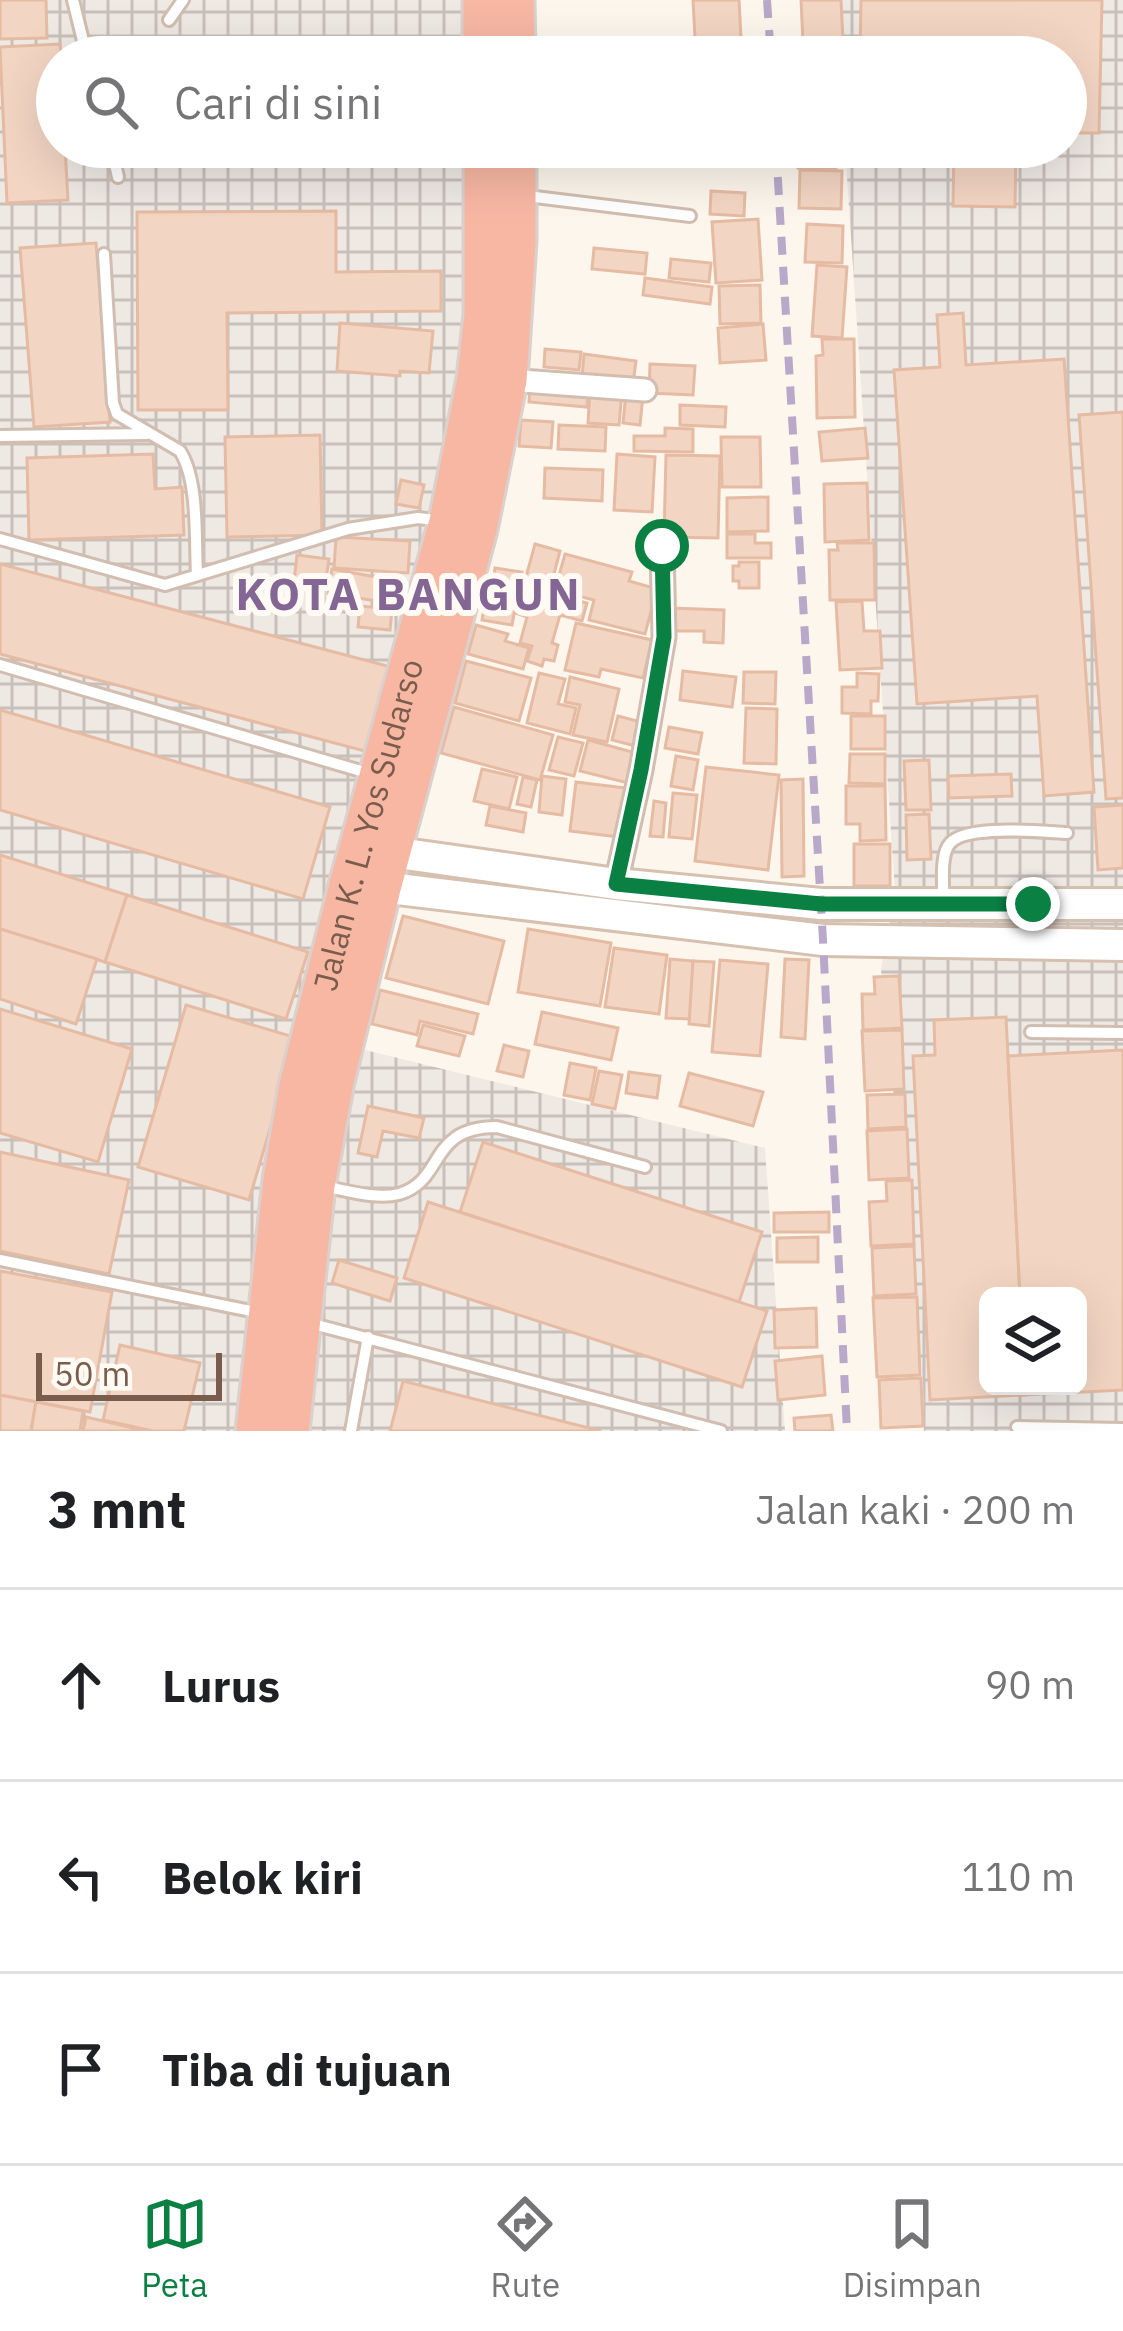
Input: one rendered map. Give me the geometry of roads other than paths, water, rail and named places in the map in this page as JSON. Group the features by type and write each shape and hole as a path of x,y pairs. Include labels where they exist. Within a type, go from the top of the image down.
{"highway":[{"path":"482,0 483,36"},
{"path":"514,0 515,36"},
{"name":"Jalan K. L. Yos Sudarso","path":"394,780 477,379 484,315 484,168"},
{"name":"Jalan K. L. Yos Sudarso","path":"289,1431 283,1180 299,1085 477,529 507,380 516,168"},
{"name":"Jalan K. L. Yos Sudarso","path":"256,1431 315,1185 370,867"}],"street":[{"path":"507,380 645,390"},
{"path":"616,884 664,637 662,546"},
{"path":"370,867 821,904 1123,904"},
{"path":"370,867 823,940 1123,945"}],"lane":[{"path":"73,0 82,36"},
{"path":"169,20 183,0"},
{"path":"116,168 118,177"},
{"path":"516,194 690,216"},
{"path":"104,254 113,403 117,413 184,457 190,474 197,575"},
{"path":"0,436 148,434"},
{"path":"0,539 165,585 348,529 418,518 449,522"},
{"path":"0,665 394,780"},
{"path":"943,904 946,848 958,835 1067,832"},
{"path":"1031,1032 1123,1034"},
{"path":"315,1185 390,1196 402,1193 415,1188 456,1135 474,1127 497,1127 645,1167"},
{"path":"0,1260 284,1317 721,1431"},
{"path":"351,1431 368,1337"},
{"path":"1017,1427 1123,1429"}],"railway":[{"path":"767,0 770,36"},
{"path":"777,168 847,1431"}],"district":[{"name":"KOTA BANGUN","path":"409,593"}]}
